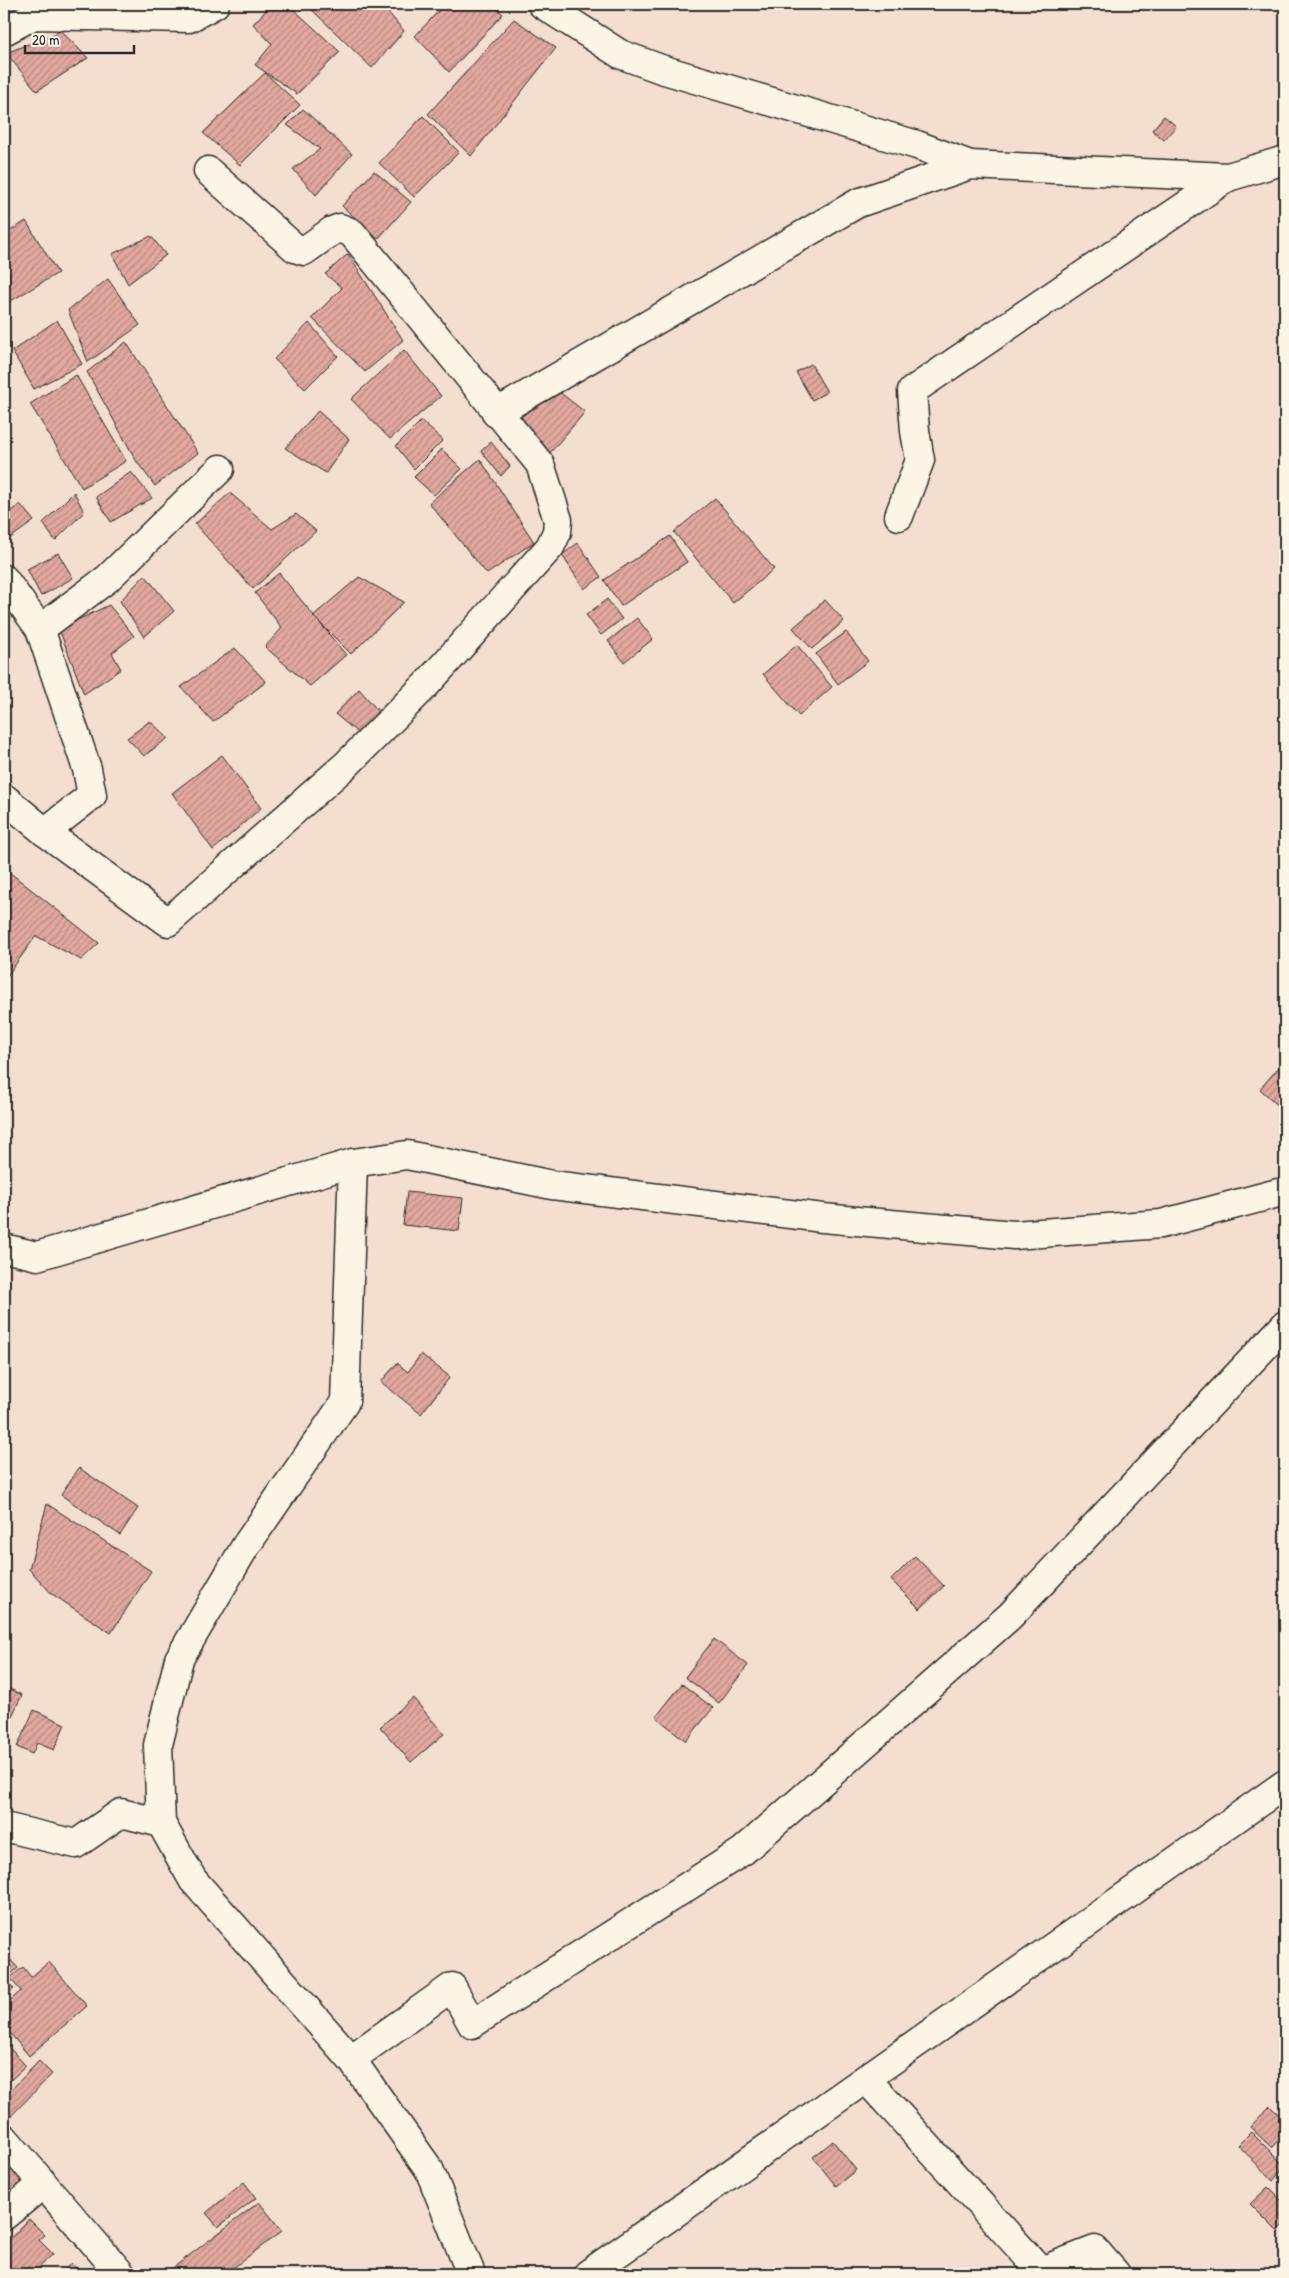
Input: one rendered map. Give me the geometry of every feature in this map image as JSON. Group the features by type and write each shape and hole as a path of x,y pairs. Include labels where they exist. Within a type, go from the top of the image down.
{"street":[{"path":"4,31 30,9 189,18 215,4"},
{"path":"542,4 620,54 661,69 917,145 970,165 1228,177"},
{"path":"899,516 920,460 915,431 912,391 1228,177 1285,160"},
{"path":"496,413 858,203 970,165"},
{"path":"4,798 45,832 168,922 347,764 432,679 550,547 557,532 558,520 540,464 496,413 352,233 340,228 332,231 304,251 295,248 208,171"},
{"path":"40,629 107,579 220,469"},
{"path":"4,579 40,629 87,769 92,795 45,832"},
{"path":"4,1248 37,1256 353,1163 407,1154 552,1185 823,1218 1014,1235 1161,1224 1278,1192 1285,1193"},
{"path":"142,1819 179,1659 245,1547 345,1402 353,1163"},
{"path":"351,2058 452,1987 472,2024 743,1851 1010,1616 1285,1325"},
{"path":"588,2274 1285,1784"},
{"path":"4,1827 76,1844 142,1819"},
{"path":"142,1819 193,1880 351,2058 428,2169 471,2274"},
{"path":"866,2079 1041,2271 1096,2250 1116,2274"},
{"path":"4,2138 120,2274"},
{"path":"4,2216 43,2184"}],"building":[{"path":"272,4 288,4 340,52 297,94 255,65 272,44 253,24"},
{"path":"306,4 381,4 404,31 372,68"},
{"path":"445,4 492,4 503,14 449,72 415,36"},
{"path":"514,19 556,48 471,156 428,114"},
{"path":"61,31 88,58 37,91 6,53"},
{"path":"265,73 300,105 240,165 203,133"},
{"path":"303,109 352,154 316,195 293,169 320,149 287,125"},
{"path":"423,116 459,152 414,197 379,163"},
{"path":"1164,116 1176,126 1164,140 1152,130"},
{"path":"374,171 411,202 378,239 342,206"},
{"path":"26,221 58,273 4,305 4,235"},
{"path":"151,236 166,255 128,284 112,254"},
{"path":"348,254 403,340 365,372 312,318 342,288 325,274"},
{"path":"108,279 140,325 88,362 68,310"},
{"path":"57,320 82,364 34,389 12,351"},
{"path":"309,323 338,356 305,389 274,359"},
{"path":"126,342 198,453 155,486 137,462 87,372"},
{"path":"404,350 441,396 390,439 351,399"},
{"path":"811,364 827,392 812,400 796,372"},
{"path":"76,375 126,461 82,488 30,404"},
{"path":"554,388 585,412 549,454 517,421"},
{"path":"318,411 349,439 326,473 285,448"},
{"path":"421,421 443,440 414,469 396,446"},
{"path":"491,442 510,466 501,476 481,451"},
{"path":"442,449 462,469 434,495 414,477"},
{"path":"480,459 534,542 487,574 429,503"},
{"path":"131,472 152,498 111,522 96,497"},
{"path":"74,492 84,512 55,541 43,523"},
{"path":"230,493 272,529 296,514 316,531 253,589 195,524"},
{"path":"715,498 774,569 733,603 674,532"},
{"path":"20,504 34,521 9,539 4,532 4,516"},
{"path":"670,536 687,562 621,606 604,580"},
{"path":"578,543 601,577 584,589 562,555"},
{"path":"58,553 73,578 41,596 27,569"},
{"path":"279,573 346,655 310,686 265,647 282,628 255,593"},
{"path":"145,575 174,611 144,637 120,601"},
{"path":"359,577 404,602 351,654 313,616"},
{"path":"607,599 622,619 601,635 586,615"},
{"path":"825,600 844,621 812,649 793,628"},
{"path":"109,605 134,636 112,653 121,669 84,694 59,629"},
{"path":"637,618 653,639 624,662 608,641"},
{"path":"846,632 868,661 838,684 816,654"},
{"path":"797,645 832,687 799,716 763,674"},
{"path":"235,648 266,682 213,722 181,687"},
{"path":"359,689 380,713 359,734 335,714"},
{"path":"150,721 168,738 144,756 127,738"},
{"path":"222,755 261,808 213,850 172,793"},
{"path":"4,868 99,943 81,960 36,936 4,980"},
{"path":"1285,1060 1285,1112 1260,1089"},
{"path":"407,1192 463,1198 459,1231 403,1225"},
{"path":"421,1354 450,1377 421,1414 381,1382 397,1363 408,1372"},
{"path":"79,1468 138,1508 120,1535 61,1495"},
{"path":"47,1504 151,1571 111,1633 52,1594 29,1569"},
{"path":"915,1556 944,1586 920,1609 891,1580"},
{"path":"714,1639 748,1665 719,1703 685,1677"},
{"path":"682,1684 713,1708 686,1741 656,1717"},
{"path":"4,1686 22,1695 4,1733"},
{"path":"413,1698 444,1734 411,1762 380,1727"},
{"path":"34,1710 65,1724 54,1750 37,1743 32,1754 17,1747"},
{"path":"4,1953 18,1968 5,1979 14,1989 4,1997"},
{"path":"49,1962 87,2006 29,2056 4,2026 4,2006 21,1991 10,1978 23,1967 31,1977"},
{"path":"4,2042 26,2066 4,2086"},
{"path":"39,2061 52,2074 4,2123 4,2097"},
{"path":"1270,2106 1285,2121 1285,2134 1272,2148 1250,2127"},
{"path":"1251,2132 1285,2166 1273,2181 1238,2145"},
{"path":"833,2141 856,2170 836,2186 813,2157"},
{"path":"4,2158 24,2178 9,2194 4,2188"},
{"path":"244,2182 256,2198 218,2227 206,2213"},
{"path":"1268,2187 1285,2204 1285,2223 1277,2231 1250,2204"},
{"path":"259,2202 282,2231 225,2274 165,2274"},
{"path":"29,2219 45,2235 39,2240 53,2254 32,2274 16,2274 4,2262 4,2245"},
{"path":"71,2263 83,2274 61,2274"}]}
